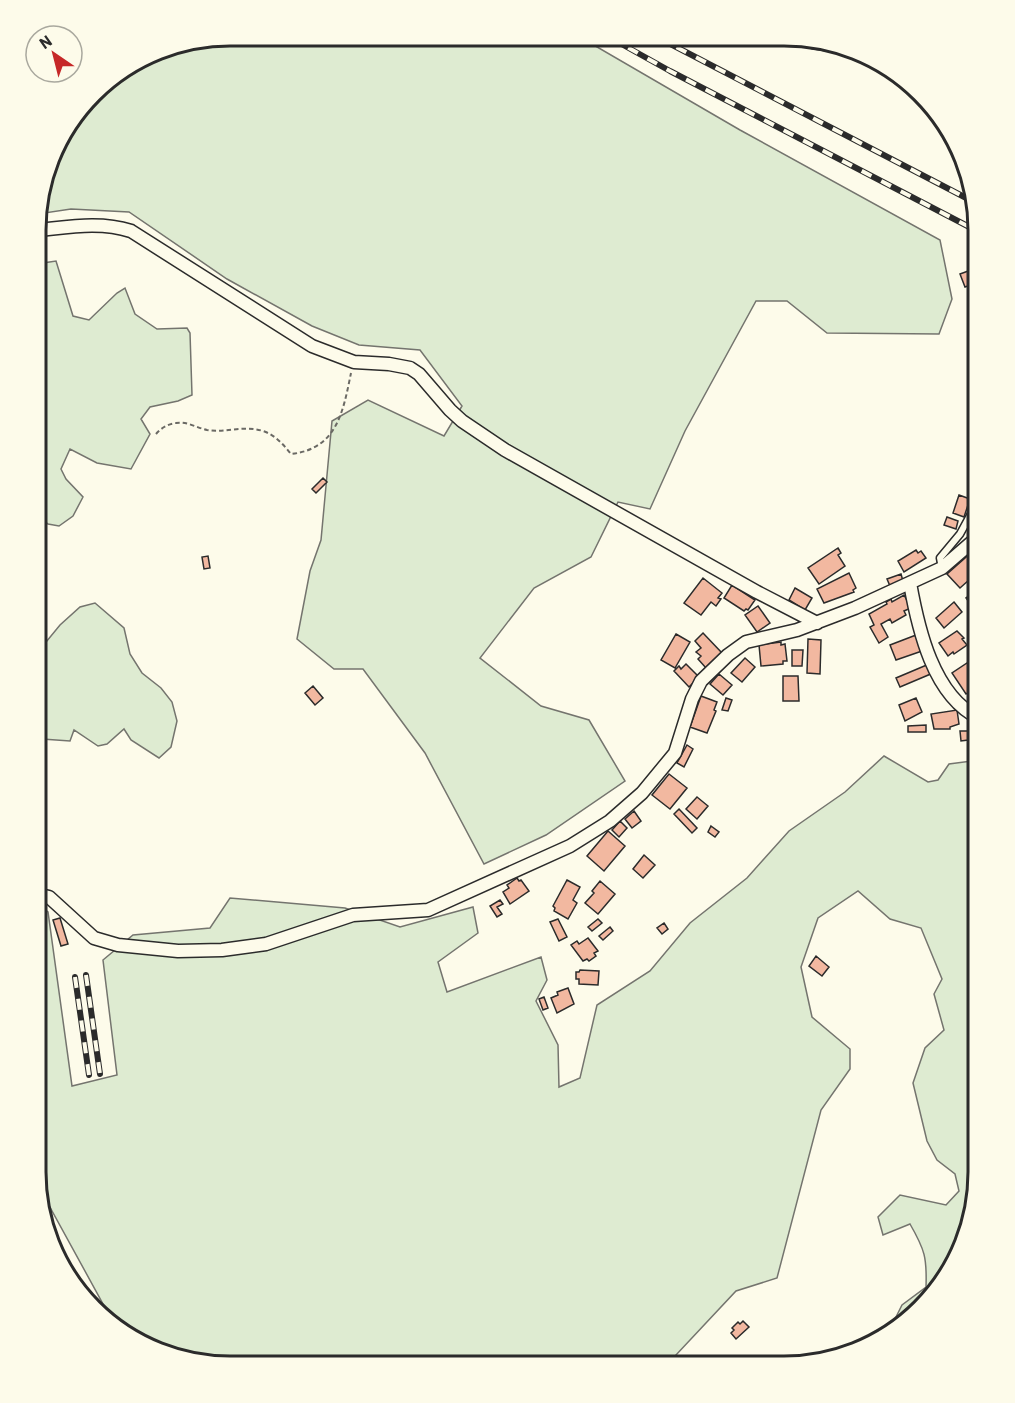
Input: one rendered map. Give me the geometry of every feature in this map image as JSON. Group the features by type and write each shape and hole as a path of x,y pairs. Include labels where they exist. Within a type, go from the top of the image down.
{"street":[{"path":"46,229 96,225 131,231 312,346 354,362 410,368 419,374 462,421 505,450 757,592 817,623"},
{"path":"46,896 94,938 118,945 178,951 222,950 266,944 353,915 428,910 570,846 610,821 642,793 675,753 692,699 702,681 728,655 746,642 797,630 855,608 942,568 969,545"},
{"path":"910,583 922,638 945,689 955,702 968,713"}],"lane":[{"path":"942,568 940,558 960,534 969,518"}],"path":[{"path":"156,434 172,423 182,422 225,431 245,428 264,432 282,442 291,454 305,453 321,444 337,427 354,362"}],"green space":[{"path":"231,46 595,46 740,130 940,240 952,299 939,334 827,333 787,301 756,301 685,431 650,509 618,502 591,557 534,588 480,658 541,706 589,720 625,781 546,835 484,864 425,753 363,669 334,669 297,639 310,571 321,540 332,421 368,400 444,436 462,406 420,350 359,345 312,326 227,279 129,212 71,209 48,213 56,172 78,128 109,92 139,71 172,56 195,50"},
{"path":"56,261 73,316 89,320 125,288 135,314 157,329 187,328 190,333 192,395 178,401 150,407 141,419 150,434 131,469 97,463 70,449 61,469 66,479 83,497 73,516 59,526 46,523 46,263"},
{"path":"95,603 124,628 130,654 142,673 161,688 172,702 177,721 171,747 159,758 131,740 124,729 107,744 98,746 74,730 70,741 46,739 46,642 60,625 80,607"},
{"path":"884,756 928,782 938,780 949,764 968,761 968,1184 965,1208 959,1231 937,1275 923,1294 895,1319 902,1305 926,1287 925,1261 922,1248 910,1224 883,1235 878,1217 900,1195 946,1205 959,1191 955,1174 937,1160 927,1141 913,1083 925,1048 944,1030 934,994 942,979 921,928 890,919 858,891 818,918 801,967 812,1017 850,1049 850,1069 821,1110 777,1278 736,1291 676,1357 231,1357 207,1355 172,1347 149,1337 128,1325 104,1306 50,1207 46,1172 46,910 72,1086 117,1075 103,960 133,935 210,928 230,898 345,908 400,927 473,907 478,933 438,962 447,992 541,957 547,980 536,1001 558,1045 559,1087 580,1078 597,1005 650,971 690,923 747,878 789,831 845,792"}],"building":[{"path":"969,271 969,286 965,287 960,274"},
{"path":"323,478 327,482 316,493 312,489"},
{"path":"959,495 969,499 964,517 953,513"},
{"path":"947,517 958,521 956,529 944,525"},
{"path":"838,548 841,553 838,555 845,566 819,584 808,568"},
{"path":"916,550 918,553 921,551 926,558 904,572 898,561"},
{"path":"969,555 969,580 960,588 947,574"},
{"path":"208,556 210,568 204,569 202,557"},
{"path":"849,573 856,588 854,592 824,603 817,589"},
{"path":"901,574 903,581 890,586 887,579"},
{"path":"703,578 722,593 716,606 711,602 701,615 684,603"},
{"path":"732,585 755,600 748,610 744,611 724,598"},
{"path":"795,588 812,598 805,610 789,600"},
{"path":"904,595 911,608 904,611 906,615 892,623 890,619 881,624 888,637 879,643 870,627 874,625 869,614 887,604 886,602 891,599 892,602"},
{"path":"954,602 962,612 944,628 936,618"},
{"path":"758,606 770,623 757,632 745,615"},
{"path":"957,631 967,645 948,656 939,643"},
{"path":"703,633 722,653 706,668 698,659 701,656 696,652 701,648 695,641"},
{"path":"676,634 690,642 675,668 661,660"},
{"path":"916,635 922,651 896,660 890,645"},
{"path":"808,639 821,640 820,674 807,673"},
{"path":"781,642 781,645 785,644 787,661 783,661 783,664 761,666 759,645"},
{"path":"792,650 803,650 802,666 792,666"},
{"path":"745,658 755,667 742,682 731,673"},
{"path":"967,663 969,692 966,694 952,673"},
{"path":"686,664 699,677 689,687 674,671"},
{"path":"929,664 933,673 900,687 896,678"},
{"path":"719,674 732,685 723,695 710,684"},
{"path":"783,676 798,676 799,701 783,701"},
{"path":"313,686 323,698 315,705 305,693"},
{"path":"701,696 717,702 714,710 716,711 707,733 690,727"},
{"path":"726,698 732,700 728,711 722,710"},
{"path":"916,698 922,712 905,721 899,705"},
{"path":"957,710 959,724 950,729 934,729 931,714"},
{"path":"926,725 926,732 908,732 908,726"},
{"path":"960,731 968,731 968,740 961,741"},
{"path":"687,745 693,749 684,767 677,763"},
{"path":"669,774 687,788 670,809 652,795"},
{"path":"697,797 708,806 697,819 686,809"},
{"path":"679,809 697,828 692,833 674,814"},
{"path":"634,811 641,821 632,828 625,819"},
{"path":"620,821 627,828 619,837 612,830"},
{"path":"711,826 719,832 715,837 708,832"},
{"path":"608,831 625,846 604,871 587,856"},
{"path":"644,855 655,865 643,878 633,869"},
{"path":"517,878 529,891 510,904 503,892 509,888 507,885"},
{"path":"567,880 580,887 573,900 577,903 568,919 554,911 553,906"},
{"path":"600,881 615,894 598,914 585,903 594,893 592,891"},
{"path":"500,900 503,904 497,907 502,914 497,917 490,906"},
{"path":"60,918 68,944 61,946 53,920"},
{"path":"558,919 567,937 559,941 550,922"},
{"path":"598,919 602,923 592,931 588,927"},
{"path":"664,923 668,929 662,934 657,928"},
{"path":"610,927 613,931 603,940 599,936"},
{"path":"588,938 598,951 594,953 596,956 589,961 587,959 583,961 571,945 577,941 579,944"},
{"path":"816,956 829,967 822,976 809,966"},
{"path":"580,970 599,971 598,985 579,984 576,972"},
{"path":"568,988 574,1004 557,1013 551,998 558,995 557,992"},
{"path":"544,997 548,1008 543,1010 539,999"},
{"path":"743,1321 749,1327 736,1339 731,1333 734,1330 732,1328 738,1322 740,1324"}],"railway":[{"path":"625,46 969,227"},
{"path":"674,46 965,197"},
{"path":"86,975 100,1074"},
{"path":"75,977 89,1075"}]}
